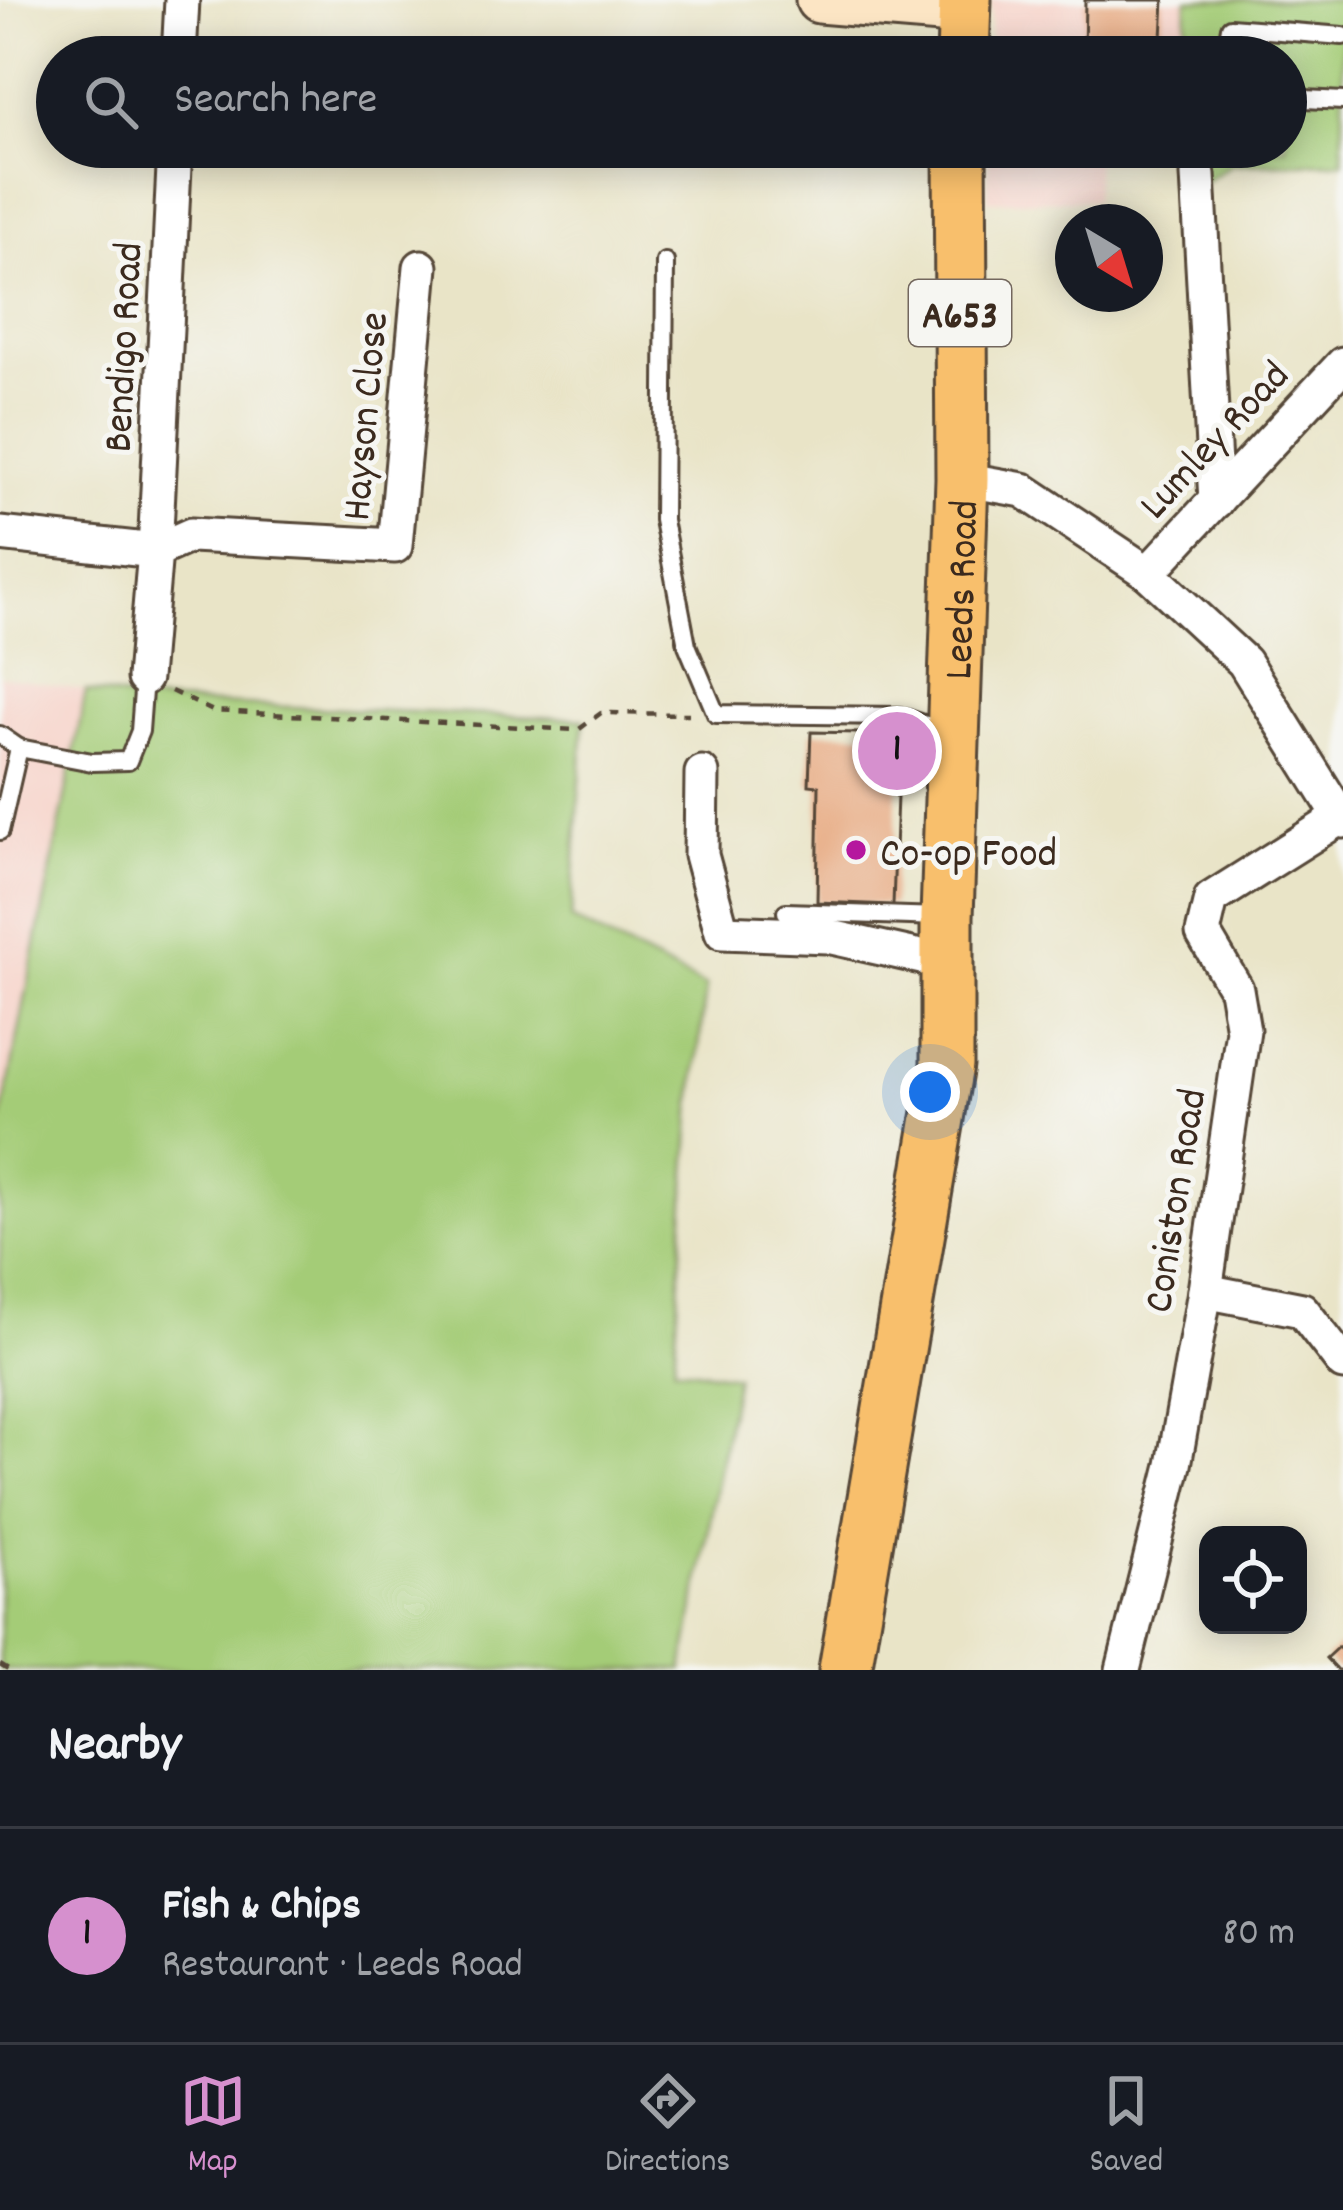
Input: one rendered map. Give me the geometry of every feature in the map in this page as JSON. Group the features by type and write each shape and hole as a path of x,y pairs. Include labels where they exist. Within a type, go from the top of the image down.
{"main road":[{"name":"Leeds Road","path":"845,1670 947,1065 962,479 960,168"}],"street":[{"path":"180,36 182,0"},
{"path":"819,0 964,23"},
{"name":"Bendigo Road","path":"144,678 174,168"},
{"path":"1206,168 1216,500"},
{"name":"Hayson Close","path":"155,551 191,535 395,546 421,267"},
{"name":"Lumley Road","path":"1148,573 1343,366"},
{"path":"962,479 1023,490 1148,573 1244,662 1342,819"},
{"path":"0,534 155,551"},
{"path":"702,773 701,855 722,932 948,940"},
{"name":"Coniston Road","path":"1123,1670 1174,1466 1243,1030 1236,989 1203,933 1210,898 1342,819"},
{"path":"1205,1291 1302,1310 1343,1363"}],"lane":[{"path":"1228,36 1230,27 1343,36"},
{"path":"1307,99 1343,101"},
{"path":"665,262 663,520 687,645 716,715 899,716 955,734"},
{"path":"0,735 20,748 92,762 128,760 140,731 144,678"},
{"path":"0,831 20,748"},
{"path":"786,912 948,940"}],"path":[{"path":"144,678 213,711 578,730 601,713 716,715"},
{"path":"0,1665 8,1670"}],"shaded area":[{"path":"991,0 1187,0 1186,36 990,36"},
{"path":"989,168 1096,168 1095,200 988,201"},
{"path":"0,676 86,691 0,1127"}],"green space":[{"path":"1187,0 1343,0 1343,162 1307,163 1307,36 1186,36"},
{"path":"1181,168 1226,168 1180,197"},
{"path":"86,691 144,701 584,719 571,919 706,987 691,1113 674,1367 736,1376 683,1670 0,1670 0,1127"}],"building":[{"path":"1085,0 1164,0 1162,36 1084,36"},
{"path":"811,732 905,734 897,796 893,905 817,902 819,786 809,785"},
{"path":"1338,1647 1343,1652 1343,1670 1326,1658"}],"place":[{"name":"Fish & Chips","path":"897,751"},
{"name":"Co-op Food","path":"856,850"}]}
